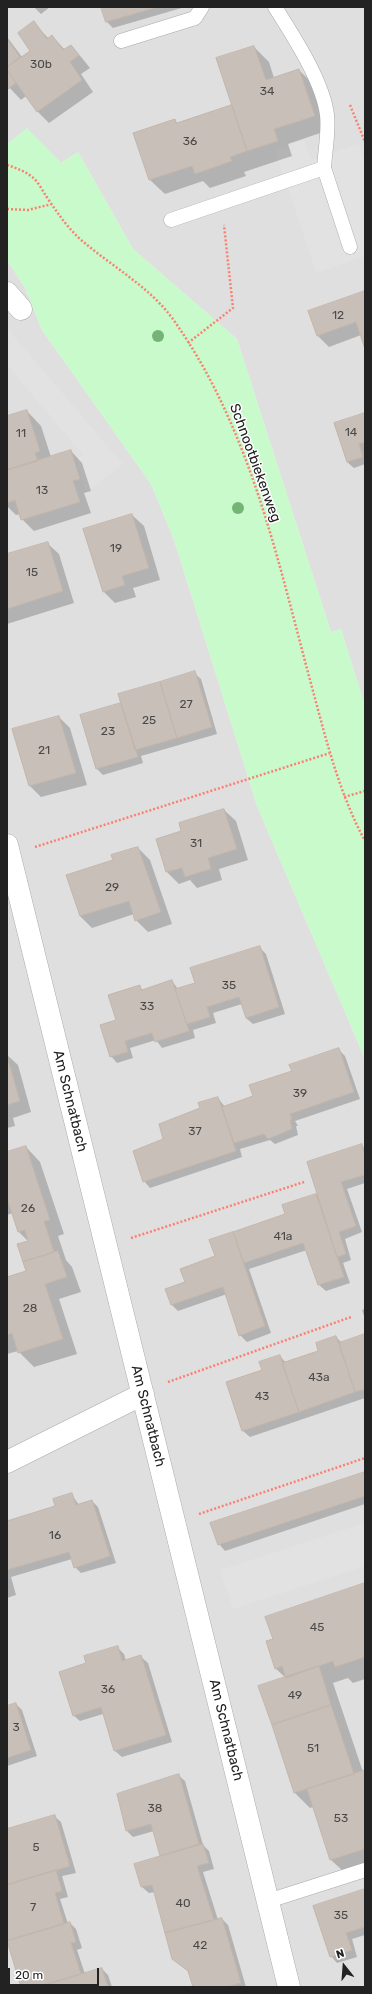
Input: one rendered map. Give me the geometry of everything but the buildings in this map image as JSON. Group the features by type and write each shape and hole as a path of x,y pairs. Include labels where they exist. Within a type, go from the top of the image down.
{"street":[{"path":"7,293 21,309"},
{"name":"Am Schnatbach","path":"9,850 289,1987"},
{"path":"7,1462 143,1394"}],"lane":[{"path":"121,41 195,18 202,7"},
{"path":"275,7 302,49 318,86 327,115 324,168 350,247"},
{"path":"171,220 324,168"},
{"path":"268,1901 365,1870"}],"path":[{"name":"Schnootbiekenweg","path":"7,165 21,170 33,177 65,224 82,240 131,278 161,305 175,322 218,392 237,435 260,497 330,753 344,797 365,841"},
{"path":"188,344 233,308 222,203"},
{"path":"7,209 28,210 52,204"},
{"path":"9,850 330,753"},
{"path":"344,797 365,791"},
{"path":"106,1246 304,1182"},
{"path":"143,1394 171,1380 351,1317"},
{"path":"174,1522 365,1458"}],"shaded area":[{"path":"7,7 365,7 365,706 341,629 331,632 237,339 133,249 78,152 61,163 27,129 7,144"},
{"path":"304,140 311,160 359,144 365,161 365,256 316,273 275,150"},
{"path":"7,260 25,288 42,330 151,484 174,540 257,806 365,1059 365,1987 7,1987"},
{"path":"7,328 123,464 87,492 77,460 82,454 7,365"},
{"path":"365,1523 365,1566 233,1609 220,1570"}],"green space":[{"path":"27,128 61,163 78,152 133,249 237,339 331,632 341,629 365,706 365,1059 257,806 174,540 151,484 42,330 25,288 7,260 7,144"}]}
